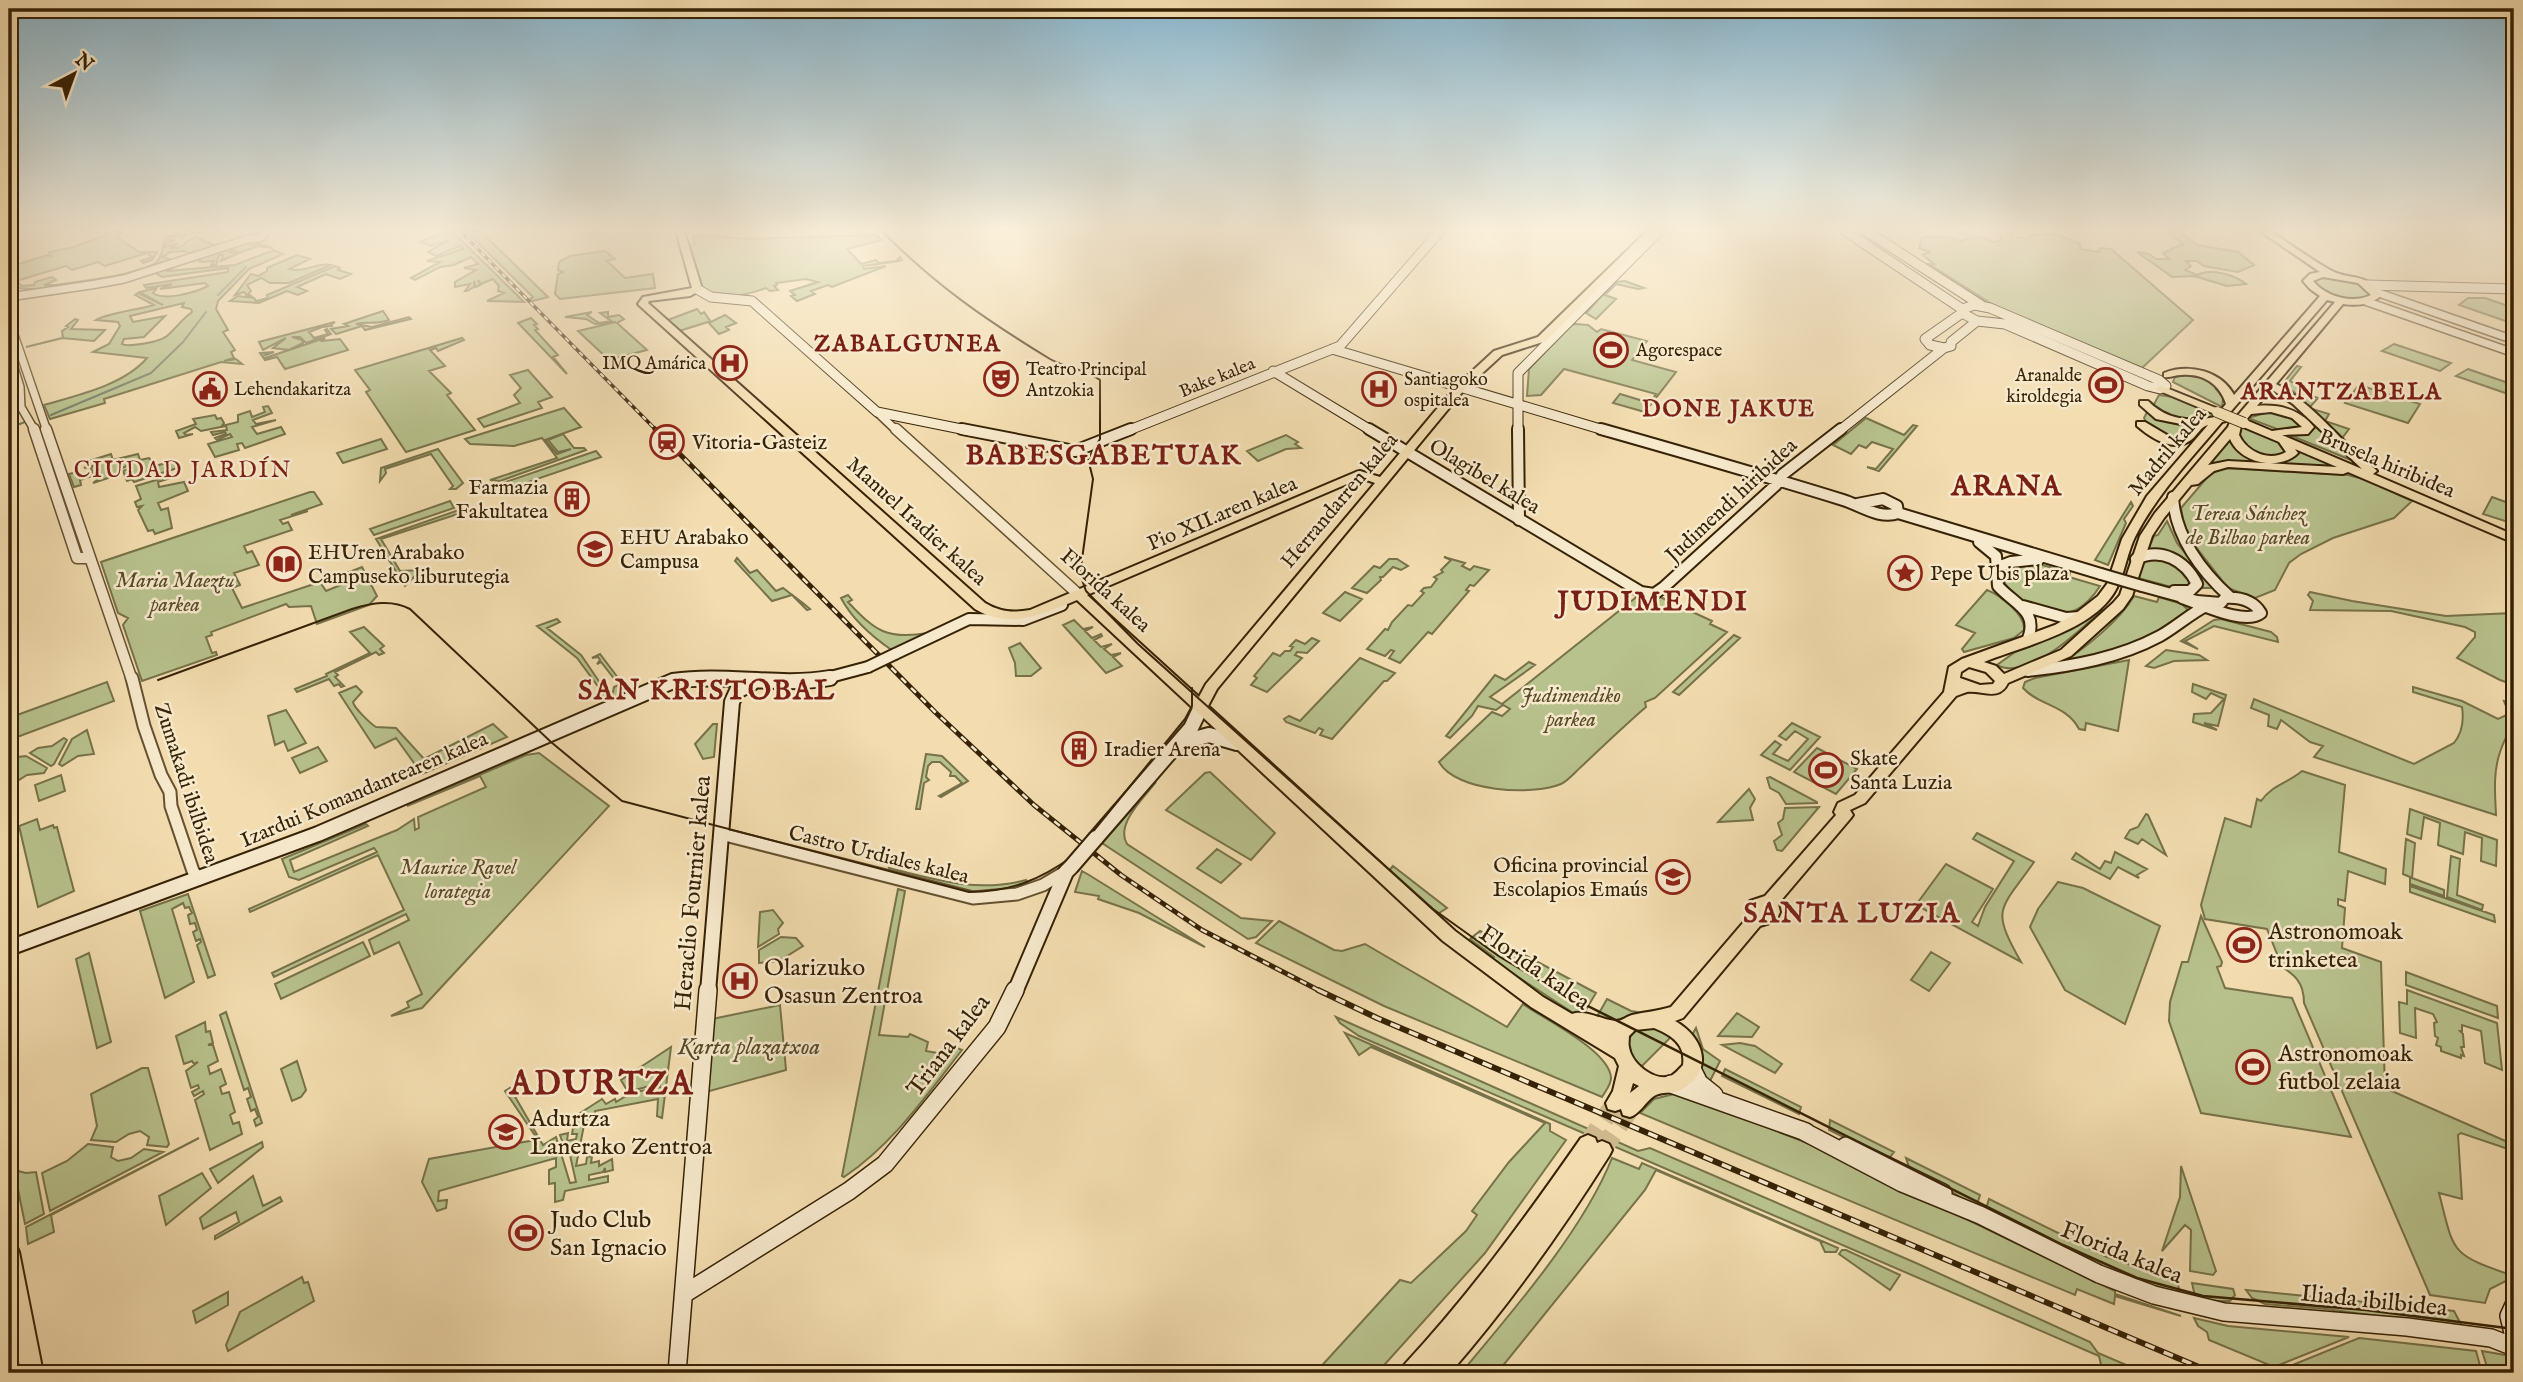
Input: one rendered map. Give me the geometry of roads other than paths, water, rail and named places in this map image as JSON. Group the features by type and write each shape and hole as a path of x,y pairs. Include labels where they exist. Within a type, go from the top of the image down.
{"main road":[{"name":"Manuel Iradier kalea","path":"669,295 643,301 979,605"},
{"name":"Florida kalea","path":"718,295 752,301 877,412"},
{"path":"1332,349 1342,344 1384,295"},
{"name":"Herrandarren kalea","path":"1201,707 1211,687 1460,388 1498,353 1542,339 1586,295"},
{"path":"1519,520 1516,404 1518,373 1594,295"},
{"path":"1939,295 1977,321 1994,317"},
{"path":"1967,295 1984,306 1994,317 2144,379 2148,387 2165,383 2175,372 2191,372 2213,379 2222,385 2232,405"},
{"name":"Madril kalea","path":"1954,674 1958,665 2027,641 2080,617 2109,592 2132,530 2153,496 2163,488 2219,414 2232,405 2326,295"},
{"path":"2328,295 2365,301 2374,298 2373,295"},
{"name":"Madril kalea","path":"1969,686 1992,691 1999,687 2002,680 2066,653 2118,606 2126,596 2136,559 2149,530 2342,299"},
{"path":"1948,345 1926,342 1925,338 1972,305 1984,306"},
{"name":"Judimendi hiribidea","path":"1641,592 1649,595 1660,591 1779,480 1879,397 1977,321"},
{"path":"1332,349 1870,506 1883,515 1898,513 2231,614 2251,619 2261,613 2252,603 2182,598"},
{"name":"Bake kalea","path":"877,412 1075,451 1332,349"},
{"name":"Olagibel kalea","path":"1273,372 1641,592"},
{"path":"2165,383 2219,414 2242,420"},
{"path":"2269,384 2289,393 2353,457 2391,482"},
{"path":"2144,403 2163,417 2199,424"},
{"path":"2264,429 2294,434 2304,432 2308,427 2297,416 2268,408 2242,420 2232,435 2236,445 2255,456 2274,460 2287,458 2292,453 2284,441"},
{"path":"2141,424 2175,444 2186,439 2199,424 2219,414"},
{"name":"Brusela hiribidea","path":"2242,420 2514,533"},
{"name":"Brusela hiribidea","path":"2242,420 2284,441 2514,538"},
{"path":"2172,502 2210,468 2228,464 2326,469 2371,477"},
{"name":"Pio XII.aren kalea","path":"979,605 997,615 1034,613 1080,596 1360,474 1381,481"},
{"path":"2163,488 2172,502 2185,542 2226,600 2231,614"},
{"path":"1963,534 1991,550 1996,556 1998,586 2029,615 2033,624 2033,631 2027,641"},
{"path":"2136,559 2148,554 2169,557 2185,566 2196,582 2194,588 2183,592 2147,587"},
{"path":"1998,566 2024,560 2061,562"},
{"path":"969,619 1023,620 1080,596"},
{"name":"Florida kalea","path":"1080,596 1449,936 1498,974 1623,1059"},
{"path":"2017,604 2057,616 2080,617"},
{"path":"969,619 979,605"},
{"path":"2028,671 2068,667 2119,653 2157,637 2206,606"},
{"name":"Izardui Komandantearen kalea","path":"9,948 318,834 673,681 815,682 840,677 868,667 969,619"},
{"path":"1972,662 1991,669 2002,680"},
{"path":"1951,692 1954,674 1969,686"},
{"name":"Heraclio Fournier kalea","path":"677,1373 732,702 742,687 756,682"},
{"path":"1692,1069 1685,1077 1663,1084 1622,1106 1623,1059 1619,1038 1624,1029 1638,1021 1654,1020 1677,1013 1951,692 1969,686"},
{"name":"Triana kalea","path":"684,1293 849,1191 885,1164 896,1152 997,1027 1018,986 1068,870 1194,724 1201,707"},
{"name":"Triana kalea","path":"1168,752 1187,740 1206,735 1220,736 1237,743"},
{"name":"Florida kalea","path":"1428,915 1511,976 1575,1017 1594,1025 1624,1029"},
{"path":"1677,1013 1680,1033"},
{"path":"1654,1020 1680,1033 1692,1048 1692,1069 1703,1087 1733,1105"},
{"path":"1623,1059 1646,1080 1733,1105"},
{"name":"Florida kalea","path":"1733,1105 1801,1130 1902,1183 1980,1215 2128,1286 2187,1304 2251,1314"},
{"path":"1412,1373 1461,1319 1595,1147 1535,1252 1474,1331 1436,1373"},
{"path":"11,1271 32,1373"},
{"name":"Iliada ibilbidea","path":"2251,1314 2407,1327 2491,1338 2514,1347"},
{"path":"2491,1338 2512,1321"}],"street":[{"path":"2388,295 2514,340"},
{"path":"2365,301 2514,353"},
{"path":"9,320 87,559 77,558 33,425 21,407 20,387 9,351"},
{"name":"Florida kalea","path":"877,412 1080,596"},
{"name":"Zumakadi ibilbidea","path":"87,559 139,698 147,734 170,792 171,806 194,873 200,879"},
{"name":"Castro Urdiales kalea","path":"721,834 973,898 1017,894 1043,885 1068,870"}],"waterway":[{"path":"51,415 151,373 183,342 206,312"},
{"path":"9,428 25,422"}],"tunnel":[{"path":"1588,1144 1615,1103"},
{"path":"1602,1150 1630,1109"}],"tram line":[{"path":"956,295 1050,359 1100,380 1100,439 1088,459 1093,479 1080,574 1086,591 1138,644 1192,693"},
{"path":"158,680 352,609 374,604 396,604 410,609 551,742 622,801 969,892 998,890 1024,883 1049,872 1073,856 1185,719 1192,706 1192,693"},
{"path":"1192,688 1192,693"},
{"path":"1192,693 1433,909 1500,957 1559,992"},
{"path":"1556,990 2063,1245 2137,1278 2203,1296 2366,1310 2514,1329"}],"railway":[{"path":"524,295 657,431"},
{"path":"655,429 935,712 1034,805 1121,875 1202,930 1320,991"},
{"path":"1320,991 1377,1018 2213,1373"}],"place":[{"name":"Agorespace","path":"1611,350"},
{"name":"IMQ Amárica","path":"730,363"},
{"name":"Teatro Principal Antzokia","path":"1001,379"},
{"name":"Aranalde kiroldegia","path":"2106,385"},
{"name":"Lehendakaritza","path":"210,389"},
{"name":"Santiagoko ospitalea","path":"1379,389"},
{"name":"Vitoria-Gasteiz","path":"667,442"},
{"name":"Farmazia Fakultatea","path":"572,499"},
{"name":"EHU Arabako Campusa","path":"595,549"},
{"name":"EHUren Arabako Campuseko liburutegia","path":"284,564"},
{"name":"Pepe Ubis plaza","path":"1905,573"},
{"name":"Iradier Arena","path":"1079,749"},
{"name":"Skate Santa Luzia","path":"1826,770"},
{"name":"Oficina provincial Escolapios Emaús","path":"1673,877"},
{"name":"Astronomoak trinketea","path":"2244,945"},
{"name":"Olarizuko Osasun Zentroa","path":"740,981"},
{"name":"Astronomoak futbol zelaia","path":"2253,1067"},
{"name":"Adurtza Lanerako Zentroa","path":"506,1132"},
{"name":"Judo Club San Ignacio","path":"526,1233"}],"district":[{"name":"ZABALGUNEA","path":"908,343"},
{"name":"ARANTZABELA","path":"2342,391"},
{"name":"DONE JAKUE","path":"1729,408"},
{"name":"BABESGABETUAK","path":"1104,454"},
{"name":"CIUDAD JARDÍN","path":"183,469"},
{"name":"ARANA","path":"2007,485"},
{"name":"JUDIMENDI","path":"1653,600"},
{"name":"SAN KRISTOBAL","path":"707,689"},
{"name":"SANTA LUZIA","path":"1852,912"},
{"name":"ADURTZA","path":"602,1082"}],"park label":[{"name":"Teresa Sánchez de Bilbao parkea","path":"2248,525"},
{"name":"Maria Maeztu parkea","path":"175,592"},
{"name":"Judimendiko parkea","path":"1571,707"},
{"name":"Maurice Ravel lorategia","path":"458,879"},
{"name":"Karta plazatxoa","path":"749,1046"}]}
